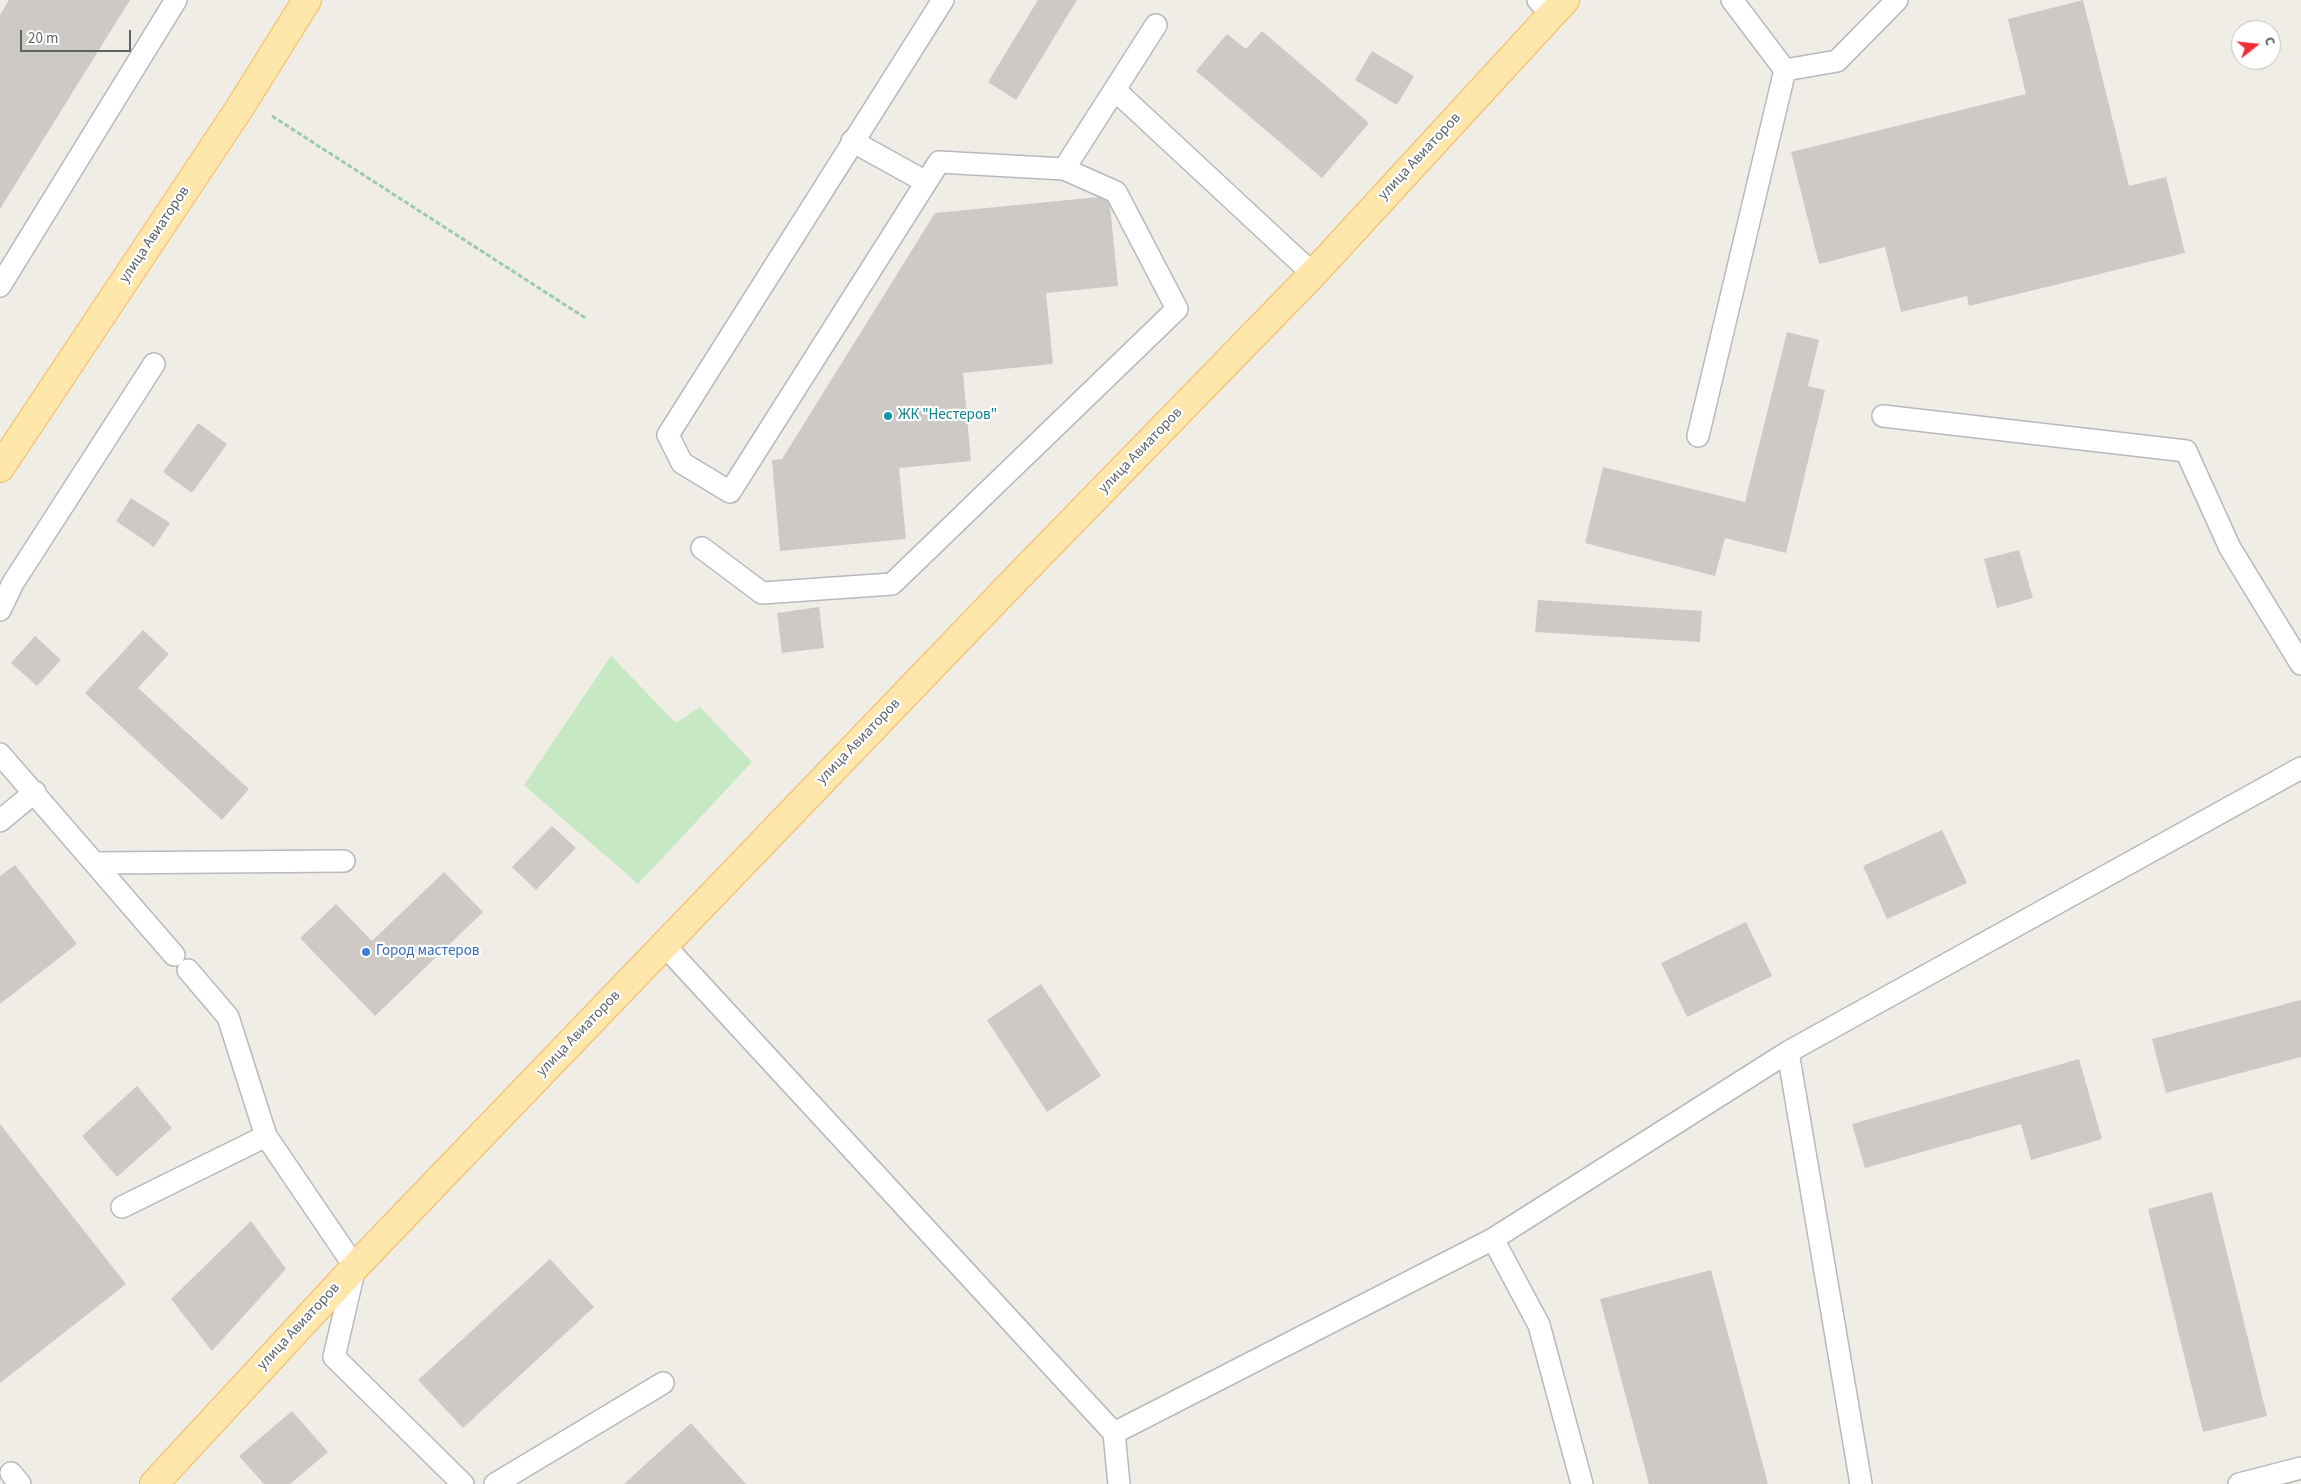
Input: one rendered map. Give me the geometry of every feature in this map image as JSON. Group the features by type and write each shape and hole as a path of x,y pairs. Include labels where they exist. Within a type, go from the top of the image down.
{"main road":[{"name":"улица Авиаторов","path":"0,468 245,98 307,0"},
{"name":"улица Авиаторов","path":"154,1484 355,1267 1312,274 1552,5"}],"lane":[{"path":"0,286 176,0"},
{"path":"702,548 762,593 892,584 1177,309 1116,192 1064,169 939,162 730,492 682,463 668,434 943,0"},
{"path":"1732,0 1785,70"},
{"path":"1785,70 1837,61 1897,0"},
{"path":"1064,169 1156,25"},
{"path":"1698,436 1785,70"},
{"path":"1115,90 1312,274"},
{"path":"852,141 926,182"},
{"path":"0,610 13,583 154,364"},
{"path":"1883,416 2186,451 2230,548 2301,664"},
{"path":"0,754 35,792 228,1017 266,1136 355,1267 334,1357 463,1484"},
{"path":"1114,1434 1494,1239 1788,1052 2301,768"},
{"path":"0,822 35,792"},
{"path":"96,863 344,861"},
{"path":"664,945 1114,1434 1119,1484"},
{"path":"1788,1052 1861,1484"},
{"path":"122,1207 266,1136"},
{"path":"1494,1239 1539,1325 1582,1484"},
{"path":"495,1484 663,1383"},
{"path":"2239,1484 2301,1468"}],"path":[{"path":"245,98 587,319"}],"green space":[{"path":"611,656 676,723 700,707 752,762 638,884 524,785"}],"building":[{"path":"9,0 130,0 0,209 0,15"},
{"path":"1038,0 1077,0 1016,100 988,82"},
{"path":"2083,0 2129,186 2166,177 2185,253 1969,306 1967,296 1901,312 1885,247 1819,264 1791,152 2026,94 2008,19"},
{"path":"1262,31 1369,123 1322,178 1196,71 1227,34 1246,49"},
{"path":"1372,51 1414,76 1397,105 1355,80"},
{"name":"ЖК \"Нестеров\"","path":"1109,196 1118,286 1046,293 1053,364 963,373 971,461 899,468 906,539 780,551 772,460 782,459 935,213"},
{"path":"1787,332 1819,340 1808,386 1825,390 1786,553 1725,538 1715,576 1585,543 1603,467 1745,502"},
{"path":"198,423 227,444 192,493 163,472"},
{"path":"131,498 170,523 154,547 116,521"},
{"path":"2019,550 2033,598 1997,608 1984,559"},
{"path":"1538,600 1702,611 1700,642 1535,632"},
{"path":"819,607 824,648 782,653 777,613"},
{"path":"143,630 169,654 138,688 249,789 222,820 85,693"},
{"path":"35,636 61,660 37,686 11,663"},
{"path":"552,826 576,848 536,890 512,867"},
{"path":"1942,830 1967,883 1887,919 1863,866"},
{"path":"15,865 77,944 0,1004 0,876"},
{"path":"444,872 483,912 375,1016 300,938 336,904 372,941"},
{"path":"1746,922 1772,976 1687,1017 1661,963"},
{"path":"1041,984 1101,1076 1047,1112 987,1020"},
{"path":"2301,1000 2301,1057 2166,1093 2152,1039"},
{"path":"2079,1059 2102,1139 2031,1160 2021,1124 1865,1168 1852,1124"},
{"path":"137,1086 172,1128 117,1177 82,1136"},
{"path":"0,1124 126,1284 0,1383"},
{"path":"2212,1192 2267,1416 2203,1432 2148,1209"},
{"path":"251,1221 286,1269 212,1351 171,1299"},
{"path":"550,1259 594,1307 463,1428 418,1380"},
{"path":"1711,1270 1768,1484 1649,1484 1600,1299"},
{"path":"292,1411 328,1452 290,1484 264,1484 239,1456"},
{"path":"691,1423 746,1484 624,1484"}],"place":[{"name":"ЖК \"Нестеров\"","path":"888,416"},
{"name":"Город мастеров","path":"366,952"}]}
